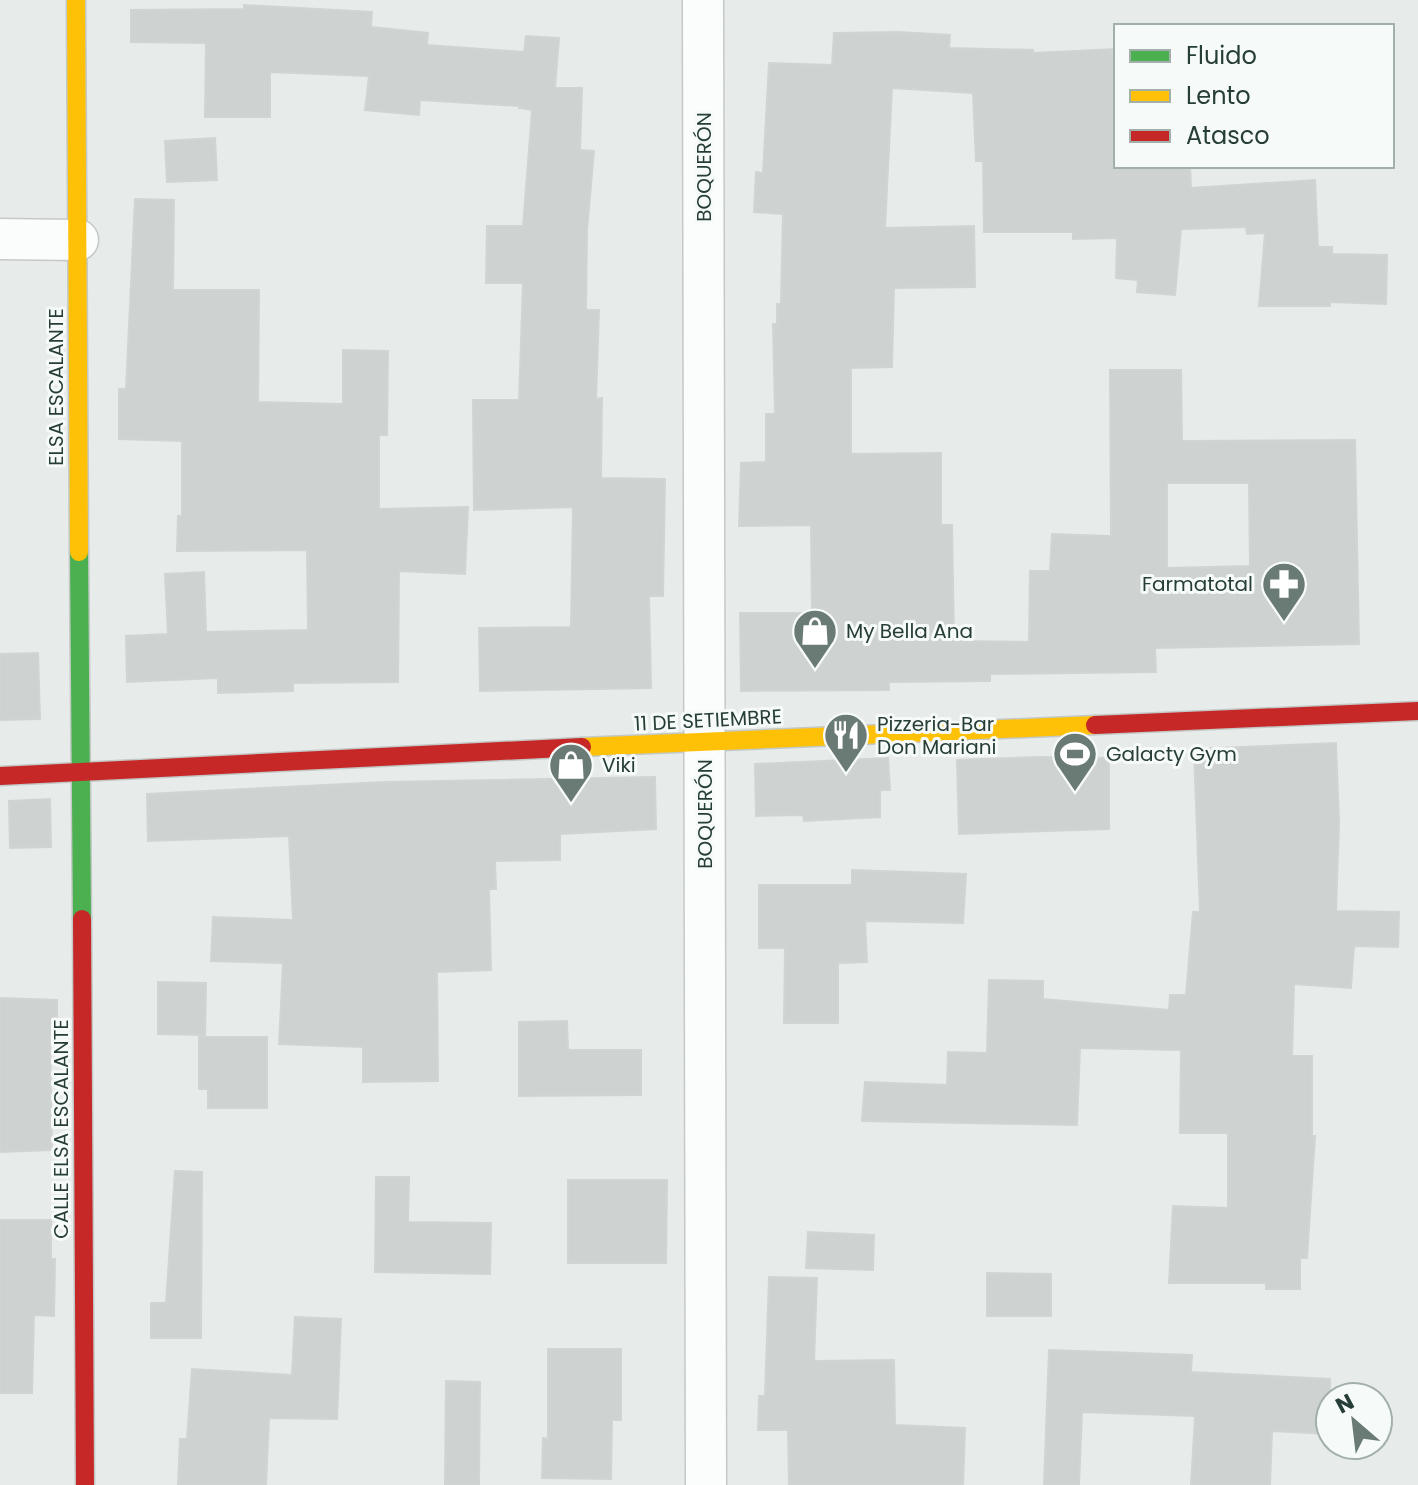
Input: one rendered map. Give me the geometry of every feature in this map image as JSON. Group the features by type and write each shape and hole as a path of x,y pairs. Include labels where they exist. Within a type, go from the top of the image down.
{"street":[{"name":"ELSA ESCALANTE","path":"76,0 80,773"},
{"name":"BOQUERÓN","path":"703,0 706,1485"},
{"path":"0,239 78,240"},
{"name":"11 DE SETIEMBRE","path":"0,776 705,741 1418,711"},
{"name":"CALLE ELSA ESCALANTE","path":"80,773 85,1485"}],"building":[{"path":"244,5 372,12 371,27 428,33 427,45 524,52 526,36 559,38 555,88 582,88 580,150 594,151 587,230 586,310 599,310 596,399 602,398 601,478 665,479 663,596 649,596 651,688 480,691 479,628 571,627 573,507 474,510 473,400 519,400 523,283 486,283 487,226 523,226 532,110 520,106 420,100 419,115 365,110 369,76 270,72 270,117 205,117 206,43 131,42 131,10 244,9"},
{"path":"834,33 950,35 949,48 1033,50 1033,53 1114,49 1114,168 1190,168 1191,188 1315,180 1318,247 1332,247 1332,254 1387,255 1386,304 1330,302 1330,306 1259,306 1265,233 1247,234 1246,227 1181,229 1175,295 1137,292 1138,280 1116,278 1117,238 1073,239 1073,232 984,232 983,161 976,161 973,93 892,88 885,228 974,226 975,287 894,288 892,367 851,368 851,454 941,453 941,525 952,525 954,641 1029,642 1030,571 1050,571 1052,534 1111,536 1110,370 1181,370 1182,441 1355,440 1359,644 1155,648 1156,672 990,674 990,681 889,682 889,690 741,691 740,613 812,613 811,525 739,526 741,463 766,462 766,414 775,414 773,324 777,324 777,304 781,304 783,214 754,212 756,172 763,173 769,63 832,65","holes":["1167,483 1249,483 1250,566 1167,568"]},
{"path":"215,138 217,180 167,182 165,141"},
{"path":"135,199 174,200 173,290 259,290 258,402 343,404 343,350 388,351 387,435 379,435 379,509 468,507 465,574 399,571 398,682 293,683 293,691 218,693 218,678 127,682 126,636 168,634 165,574 204,572 206,632 308,630 307,550 177,551 178,516 182,516 182,441 119,439 119,389 126,389"},
{"path":"38,653 40,719 0,720 0,654"},
{"path":"1336,743 1339,823 1336,911 1399,912 1398,947 1354,946 1351,988 1294,984 1292,1056 1312,1056 1312,1136 1315,1136 1307,1258 1300,1258 1300,1289 1266,1289 1266,1283 1169,1283 1173,1206 1228,1208 1228,1133 1180,1133 1181,1050 1080,1048 1077,1125 862,1121 865,1082 947,1085 948,1052 987,1053 989,980 1043,981 1043,999 1169,1010 1170,995 1186,995 1193,912 1200,912 1194,749"},
{"path":"888,758 890,790 880,790 880,817 804,821 803,815 756,816 755,764"},
{"path":"1109,758 1109,829 959,834 957,760"},
{"path":"655,777 656,829 560,834 560,860 495,861 496,889 489,889 491,970 437,972 438,1081 363,1082 363,1047 279,1044 283,963 211,961 213,917 293,920 289,836 148,841 147,794 385,782"},
{"path":"50,799 51,847 10,848 9,801"},
{"path":"852,870 966,874 963,923 865,921 867,962 838,963 838,1023 784,1023 785,948 759,948 759,885 852,885"},
{"path":"158,982 206,983 205,1035 158,1034"},
{"path":"0,998 57,1000 57,1037 50,1037 52,1150 0,1152"},
{"path":"567,1021 568,1050 641,1050 641,1095 519,1096 519,1022"},
{"path":"199,1037 267,1037 267,1108 208,1108 208,1089 199,1089"},
{"path":"175,1171 202,1172 201,1338 151,1338 151,1303 166,1303"},
{"path":"376,1177 409,1177 408,1222 491,1223 490,1274 375,1272"},
{"path":"568,1180 667,1180 666,1263 568,1263"},
{"path":"0,1220 51,1220 51,1259 55,1259 54,1316 34,1315 32,1393 0,1393"},
{"path":"808,1232 874,1235 873,1270 806,1268"},
{"path":"987,1273 1051,1274 1051,1316 987,1316"},
{"path":"769,1277 817,1278 814,1361 894,1360 895,1425 965,1428 963,1485 789,1485 788,1430 758,1430 759,1396 765,1396"},
{"path":"295,1317 341,1319 337,1419 269,1418 266,1485 178,1485 180,1439 187,1439 192,1369 292,1375"},
{"path":"548,1349 621,1349 621,1420 612,1420 611,1479 542,1478 543,1438 548,1439"},
{"path":"1049,1350 1192,1355 1191,1372 1330,1379 1314,1381 1314,1433 1272,1431 1270,1485 1191,1485 1195,1416 1082,1412 1079,1485 1044,1485"},
{"path":"446,1381 480,1382 479,1485 445,1485"}],"traffic: fast":[{"path":"79,552 82,919"}],"traffic: slow":[{"path":"76,0 79,552"},
{"path":"582,747 1095,725"}],"traffic: jam":[{"path":"1095,725 1418,711"},
{"path":"0,776 582,747"},
{"path":"82,919 85,1485"}],"place":[{"name":"Farmatotal","path":"1284,623"},
{"name":"My Bella Ana","path":"815,670"},
{"name":"Pizzeria-Bar Don Mariani","path":"846,774"},
{"name":"Galacty Gym","path":"1075,793"},
{"name":"Viki","path":"571,804"}]}
